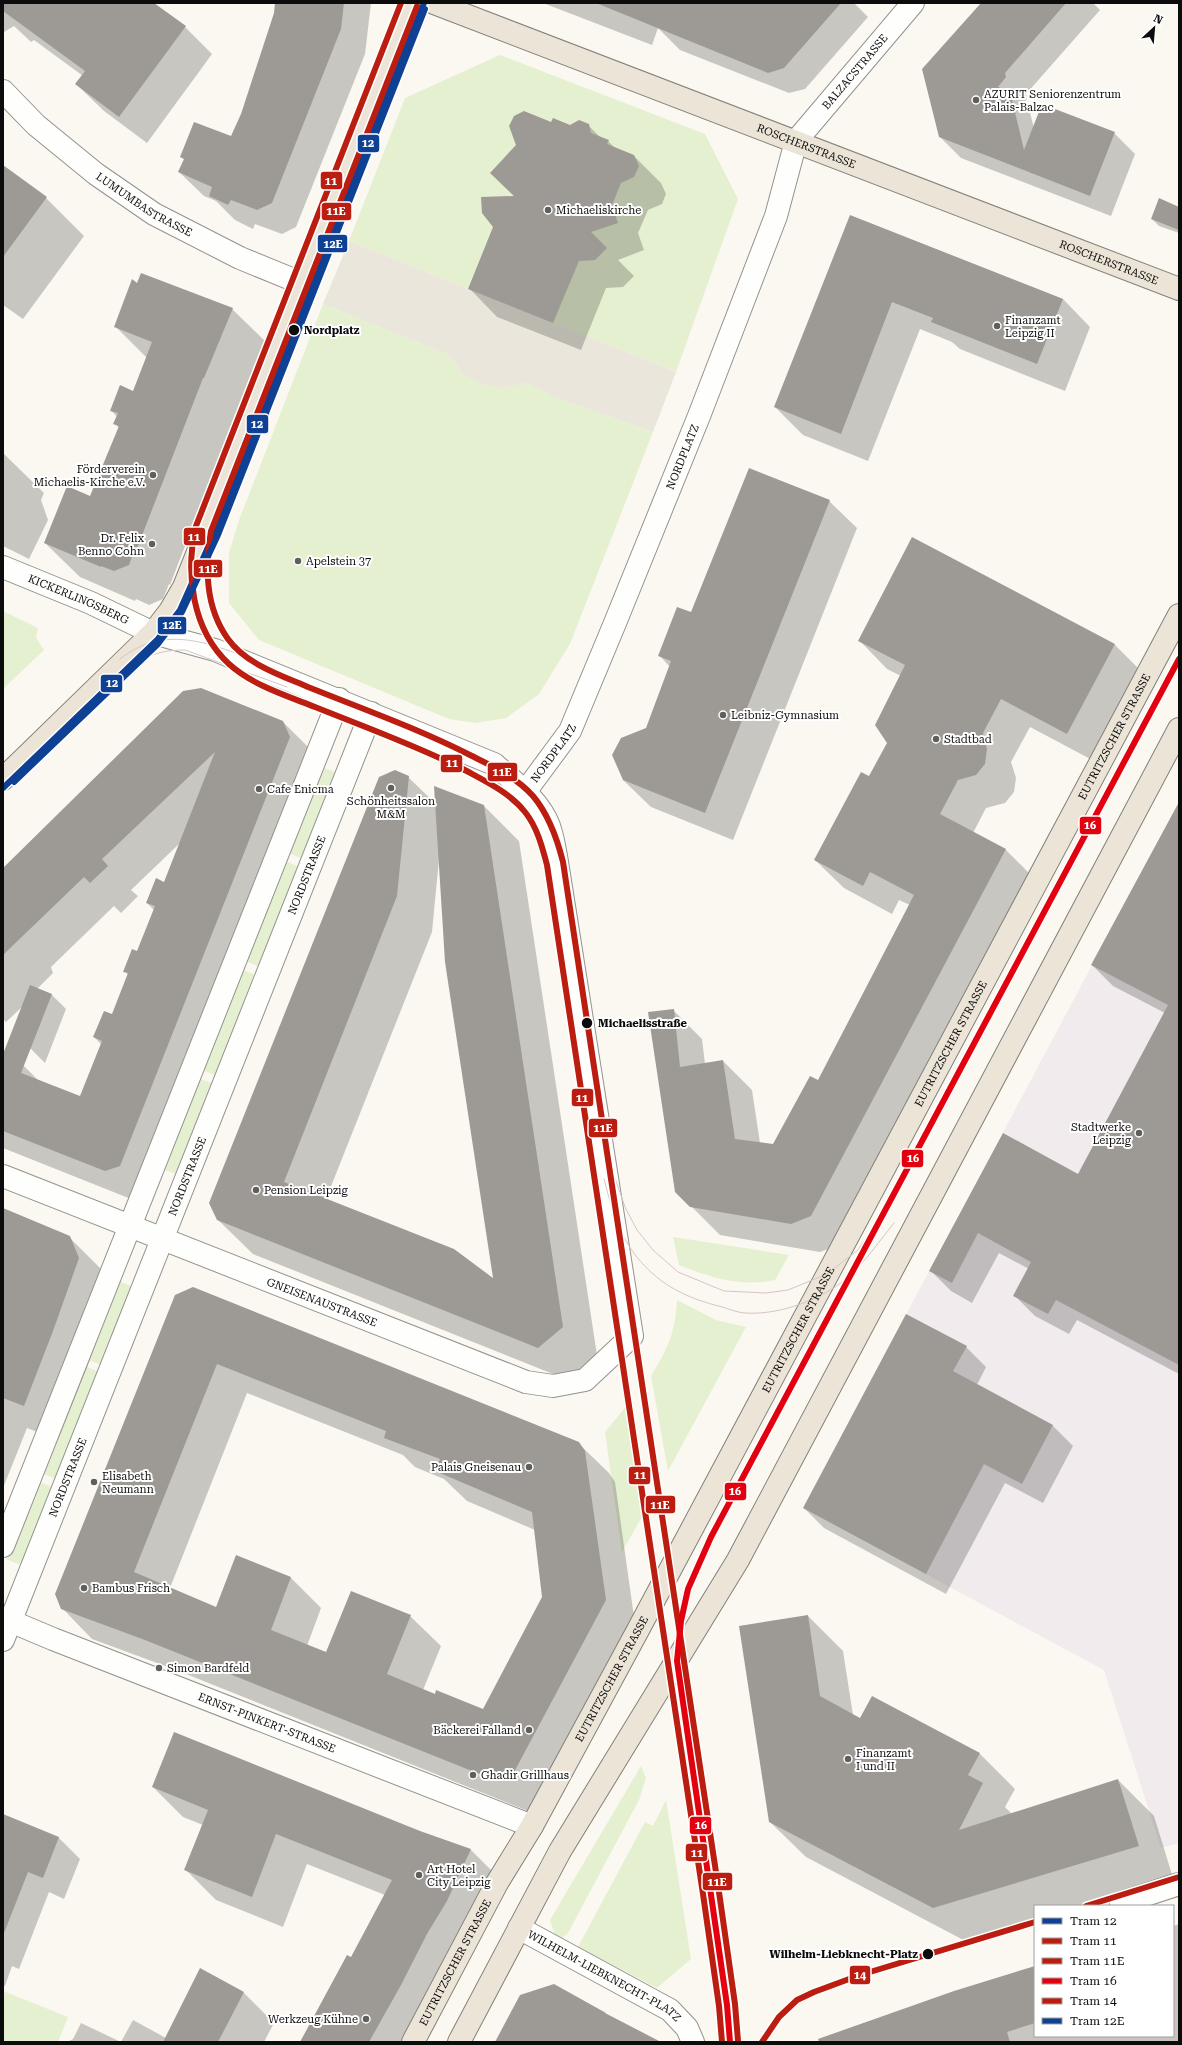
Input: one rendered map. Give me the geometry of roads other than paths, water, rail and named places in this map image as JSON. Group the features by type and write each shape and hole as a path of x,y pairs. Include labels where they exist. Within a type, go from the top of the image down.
{"main road":[{"path":"3,779 153,633 170,611 184,587 306,285 417,3"},
{"name":"ROSCHERSTRASSE","path":"434,3 1179,289"},
{"name":"EUTRITZSCHER STRASSE","path":"413,2042 497,1883 532,1826 642,1623 1179,615"},
{"path":"459,2042 560,1851 738,1560 1179,729"}],"street":[{"name":"BALZACSTRASSE","path":"796,141 914,3"},
{"name":"LUMUMBASTRASSE","path":"3,91 36,125 96,174 154,214 240,258 306,285"},
{"name":"NORDPLATZ","path":"153,633 215,650 371,712 494,764 525,792 570,731 699,416 779,208 796,141"},
{"name":"KICKERLINGSBERG","path":"3,567 91,603 153,633"},
{"path":"3,1546 339,699"},
{"name":"NORDSTRASSE","path":"6,1626 162,1239 371,712"},
{"name":"GNEISENAUSTRASSE","path":"3,1176 526,1382 553,1386 585,1380 632,1336 558,862 549,826 542,812 525,792"},
{"name":"ERNST-PINKERT-STRASSE","path":"6,1626 532,1826"},
{"path":"1121,1903 1179,1884"},
{"name":"WILHELM-LIEBKNECHT-PLATZ","path":"519,1928 670,2010 690,2035"}],"tram line":[{"name":"11","path":"401,3 196,526 191,563 194,600 199,618 207,635 217,650 229,664 248,678 270,689 408,744 445,760 480,778 504,793 519,805 533,824 539,837 547,865 703,1894 719,2006 722,2042"},
{"name":"12","path":"3,788 157,640 180,610 213,536 424,3"},
{"name":"11E","path":"417,6 211,531 208,559 211,601 220,627 235,648 264,668 432,737 505,773 527,790 539,803 548,819 558,844 563,862 719,1892 735,2004 738,2041"},
{"name":"12E","path":"14,782 158,644 182,612 218,535 425,9"},
{"path":"120,659 139,647 158,641 177,639 196,641 216,646 274,668"},
{"path":"123,671 152,655 166,651 185,650 287,687"},
{"name":"16","path":"730,2042 727,2005 677,1661 681,1621 688,1589 711,1537 1179,659"},
{"path":"615,1178 625,1207 637,1230 653,1250 678,1272 724,1291 766,1293 788,1290 827,1274 858,1250 896,1193"},
{"path":"604,1179 612,1209 624,1238 645,1266 665,1283 686,1295 743,1313 781,1310 804,1303 825,1293 852,1274 867,1258 894,1223"},
{"name":"14","path":"1089,1905 1179,1877"},
{"name":"14","path":"762,2042 779,2017 797,2000 814,1992 860,1975 1034,1922"}],"place":[{"name":"AZURIT Seniorenzentrum Palais-Balzac","path":"976,100"},
{"name":"Michaeliskirche","path":"548,210"},
{"name":"Finanzamt Leipzig II","path":"997,326"},
{"name":"Nordplatz","path":"294,330"},
{"name":"Förderverein Michaelis-Kirche e.V.","path":"153,475"},
{"name":"Dr. Felix Benno Cohn","path":"152,544"},
{"name":"Apelstein 37","path":"298,561"},
{"name":"Leibniz-Gymnasium","path":"723,715"},
{"name":"Stadtbad","path":"936,739"},
{"name":"Schönheitssalon M&M","path":"391,788"},
{"name":"Cafe Enicma","path":"259,789"},
{"name":"Michaelisstraße","path":"587,1023"},
{"name":"Stadtwerke Leipzig","path":"1139,1133"},
{"name":"Pension Leipzig","path":"256,1190"},
{"name":"Palais Gneisenau","path":"529,1467"},
{"name":"Elisabeth Neumann","path":"94,1482"},
{"name":"Bambus Frisch","path":"84,1588"},
{"name":"Simon Bardfeld","path":"159,1668"},
{"name":"Bäckerei Falland","path":"529,1730"},
{"name":"Finanzamt I und II","path":"848,1759"},
{"name":"Ghadir Grillhaus","path":"473,1775"},
{"name":"Art Hotel City Leipzig","path":"419,1875"},
{"name":"Wilhelm-Liebknecht-Platz","path":"928,1954"},
{"name":"Werkzeug Kühne","path":"366,2019"}]}
